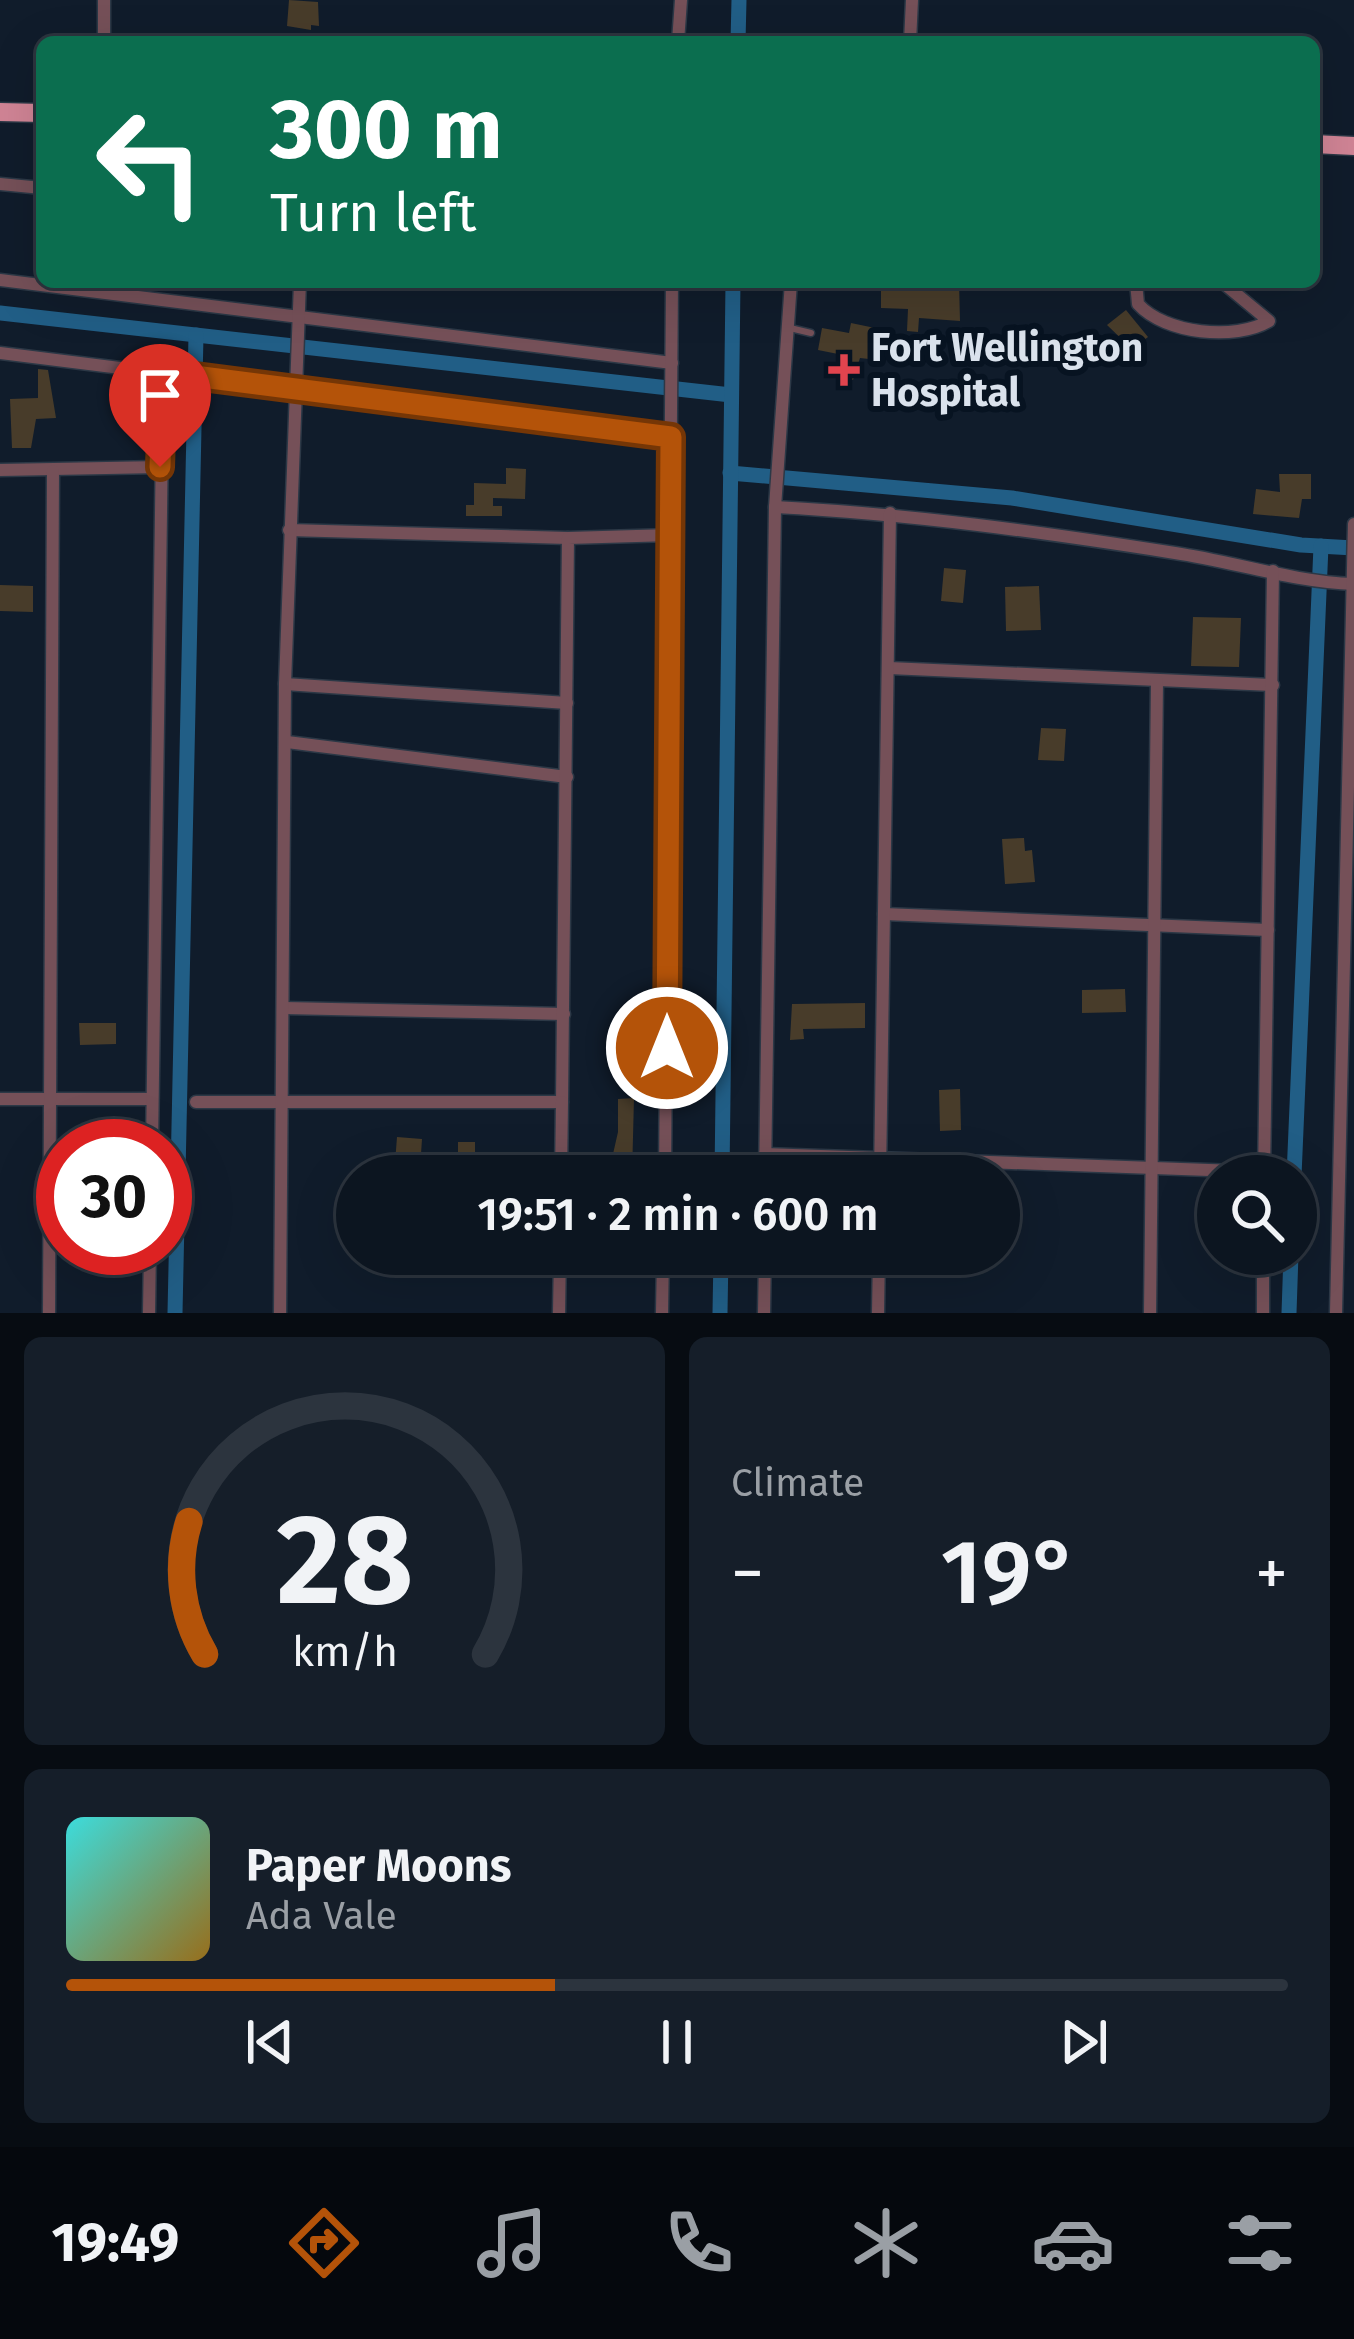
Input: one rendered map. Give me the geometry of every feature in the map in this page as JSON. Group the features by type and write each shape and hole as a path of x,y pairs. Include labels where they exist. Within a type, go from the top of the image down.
{"main road":[{"path":"0,112 36,113"},
{"path":"1320,145 1354,146"}],"street":[{"path":"104,0 104,36"},
{"path":"678,36 681,0"},
{"path":"910,36 912,0"},
{"path":"0,184 36,187"},
{"path":"0,280 36,284"},
{"path":"64,288 672,363"},
{"path":"280,1313 285,684 292,390 300,288"},
{"path":"665,1155 672,288"},
{"path":"784,1155 765,1154 775,507 790,288"},
{"path":"1137,288 1138,304 1168,323 1223,333 1269,321 1229,288"},
{"path":"0,353 671,437"},
{"path":"152,1119 163,372"},
{"path":"0,470 160,467"},
{"path":"49,1313 53,471"},
{"path":"775,507 890,513 1273,571 1310,583 1353,584"},
{"path":"880,1155 890,513"},
{"path":"1336,1313 1354,524"},
{"path":"289,530 568,538 671,535"},
{"path":"561,1155 568,538"},
{"path":"1264,1155 1273,571"},
{"path":"890,668 1273,685"},
{"path":"1150,1313 1157,681"},
{"path":"285,684 567,703"},
{"path":"287,742 566,777"},
{"path":"884,914 1268,930"},
{"path":"284,1008 563,1015"},
{"path":"0,1099 152,1100"},
{"path":"196,1102 562,1102"},
{"path":"1020,1164 1197,1170"},
{"path":"1338,1180 1354,1181"},
{"path":"149,1313 150,1275"},
{"path":"559,1313 560,1275"},
{"path":"662,1313 663,1275"},
{"path":"764,1313 765,1275"},
{"path":"878,1313 879,1275"},
{"path":"1263,1275 1263,1313"}],"lane":[{"path":"790,328 811,333"}],"building":[{"path":"289,0 318,2 319,26 311,25 311,30 287,26"},
{"path":"881,288 959,288 960,321 919,318 918,332 907,331 908,309 881,308"},
{"path":"1126,310 1148,337 1132,349 1107,325"},
{"path":"851,323 875,328 869,359 860,358 853,380 842,377 848,356 818,350 822,328 849,333"},
{"path":"38,369 48,370 56,418 36,419 31,448 12,448 10,399 38,398"},
{"path":"506,468 526,469 525,499 493,498 493,506 502,506 502,516 466,516 466,505 474,505 474,483 506,484"},
{"path":"1279,474 1311,474 1311,499 1302,499 1299,518 1253,514 1256,489 1280,492"},
{"path":"944,568 966,570 963,603 941,601"},
{"path":"0,585 33,586 33,612 0,611"},
{"path":"1039,586 1041,630 1006,631 1005,587"},
{"path":"1193,617 1241,618 1239,667 1191,666"},
{"path":"1041,728 1066,729 1064,761 1038,760"},
{"path":"1024,838 1025,851 1032,850 1035,882 1005,884 1002,839"},
{"path":"1125,989 1126,1012 1082,1013 1082,990"},
{"path":"865,1003 865,1028 803,1029 804,1039 790,1040 792,1004"},
{"path":"79,1023 116,1023 116,1044 80,1045"},
{"path":"960,1089 961,1130 940,1131 939,1090"},
{"path":"634,1098 633,1155 613,1155 618,1099"},
{"path":"397,1137 422,1139 421,1154 458,1155 396,1155"},
{"path":"458,1142 475,1142 475,1155 458,1155"}],"waterway":[{"path":"738,36 739,0"},
{"path":"722,1155 733,288"},
{"path":"0,313 731,395"},
{"path":"175,1313 196,335"},
{"path":"730,473 1012,498 1301,545 1354,548"},
{"path":"1295,1155 1321,546"},
{"path":"720,1313 721,1275"},
{"path":"1289,1313 1290,1275"}],"place":[{"name":"Fort Wellington Hospital","path":"844,370"}],"route":[{"path":"160,467 163,372 671,437 667,1048"}]}
